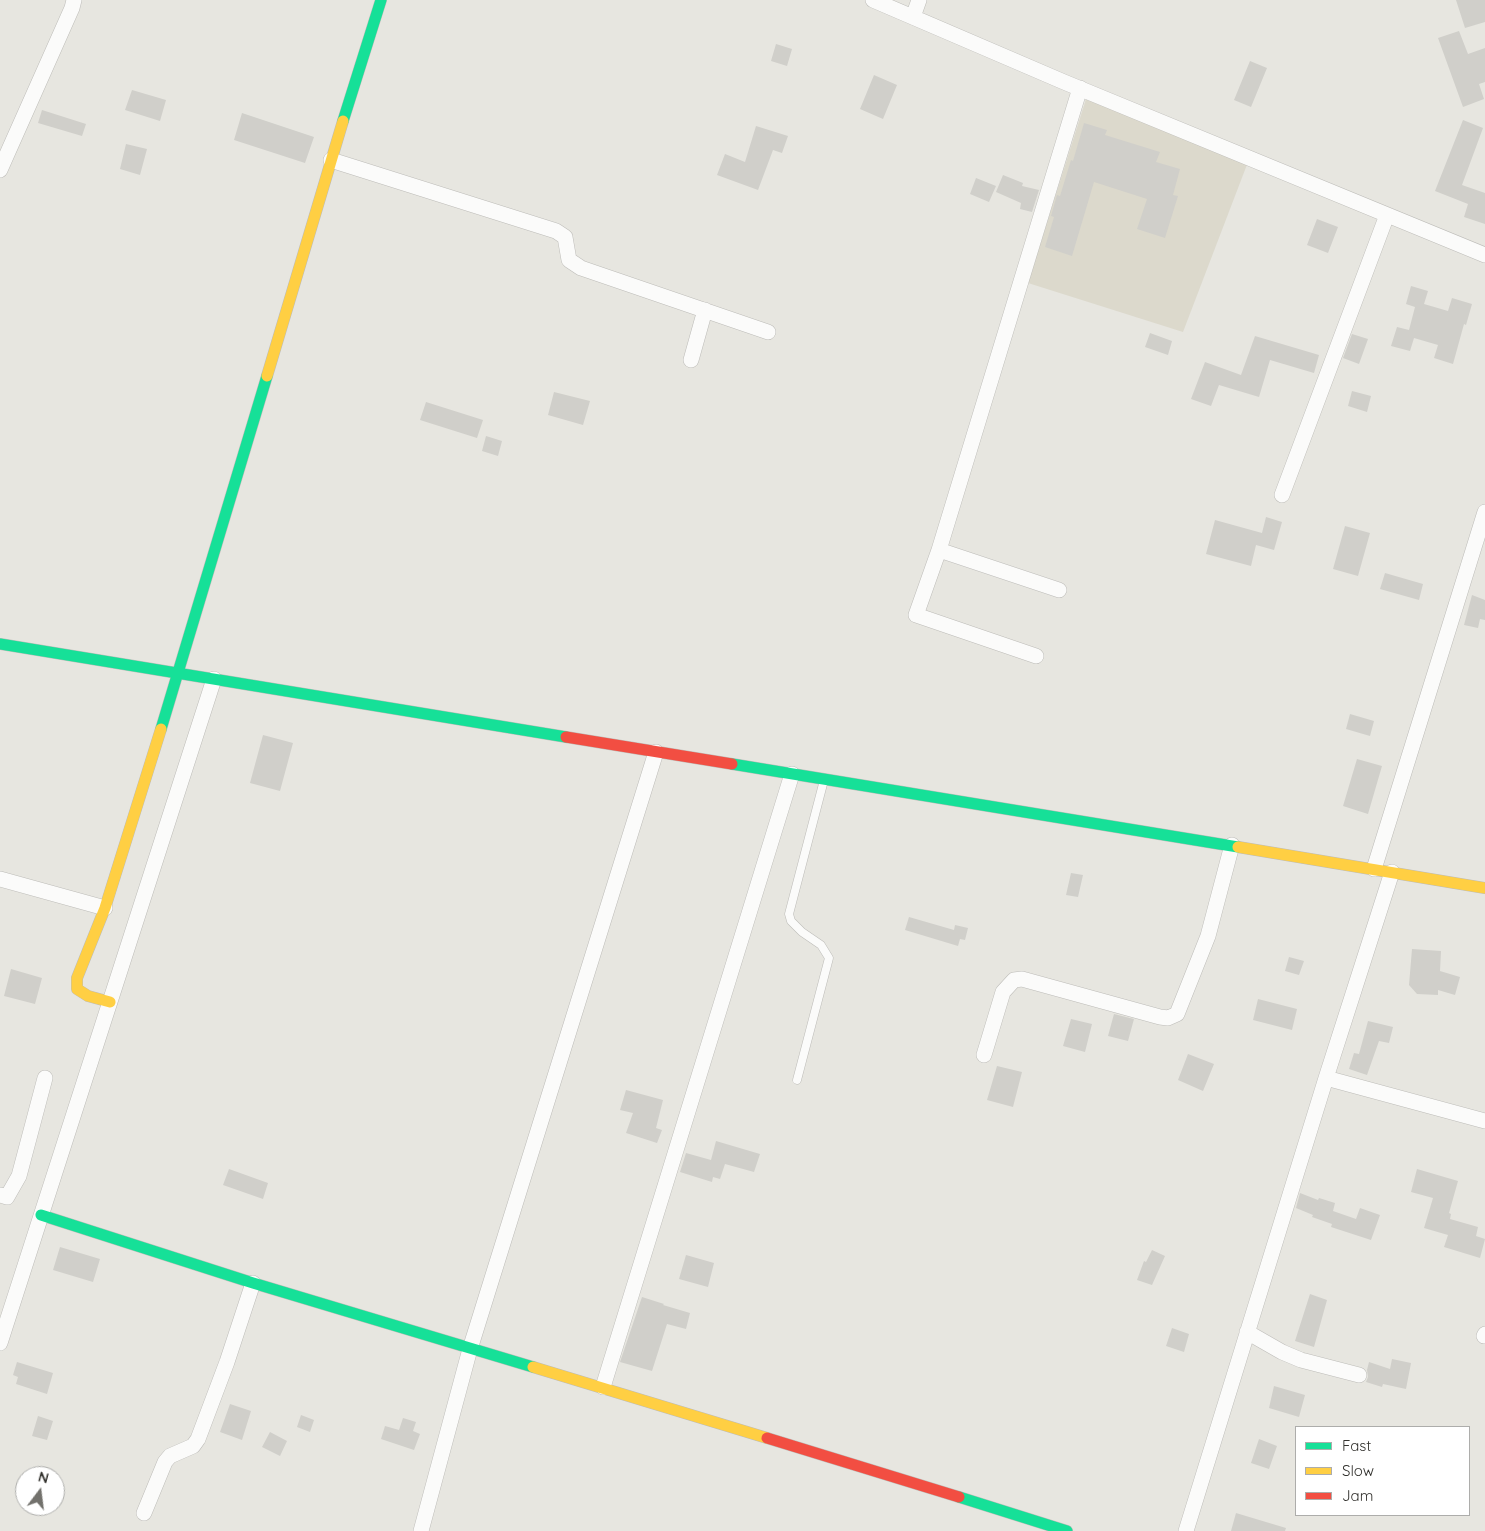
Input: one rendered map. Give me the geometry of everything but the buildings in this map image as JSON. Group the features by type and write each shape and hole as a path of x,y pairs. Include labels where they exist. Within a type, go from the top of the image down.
{"main road":[{"path":"110,1002 88,996 78,989 77,978 105,908 178,674 331,160 381,0"},
{"path":"0,644 1485,888"},
{"path":"41,1215 470,1350 602,1387 1067,1531"}],"street":[{"path":"0,170 74,0"},
{"path":"873,0 1080,88 1485,255"},
{"path":"913,17 918,0"},
{"path":"1036,656 916,615 938,550 1080,88"},
{"path":"331,160 556,231 565,237 569,260 581,268 768,332"},
{"path":"1282,495 1387,215"},
{"path":"691,360 705,310"},
{"path":"1374,869 1485,512"},
{"path":"938,550 1059,590"},
{"path":"0,1343 214,679"},
{"path":"421,1531 470,1350 656,752"},
{"path":"602,1387 792,774"},
{"path":"984,1055 1003,992 1014,980 1022,979 1160,1017 1168,1018 1177,1014 1208,936 1232,846"},
{"path":"1186,1531 1326,1078 1392,872"},
{"path":"0,879 105,908"},
{"path":"0,1195 7,1197 18,1176 46,1078"},
{"path":"1326,1078 1485,1121"},
{"path":"144,1513 170,1456 193,1446 198,1439 227,1362 253,1283"},
{"path":"1247,1332 1282,1352 1301,1360 1359,1375"}],"lane":[{"path":"797,1080 829,958 822,945 802,932 792,922 788,914 825,779"}],"shaded area":[{"path":"1087,96 1248,162 1183,332 1028,283"}],"traffic: fast":[{"path":"343,121 381,0"},
{"path":"161,729 267,376"},
{"path":"0,644 566,737"},
{"path":"732,764 1238,847"},
{"path":"41,1215 253,1283 533,1367"},
{"path":"959,1497 1067,1531"}],"traffic: slow":[{"path":"267,376 343,121"},
{"path":"110,1002 88,996 77,989 77,978 105,908 161,729"},
{"path":"1238,847 1485,888"},
{"path":"533,1367 767,1438"}],"traffic: jam":[{"path":"566,737 732,764"},
{"path":"767,1438 959,1497"}]}
